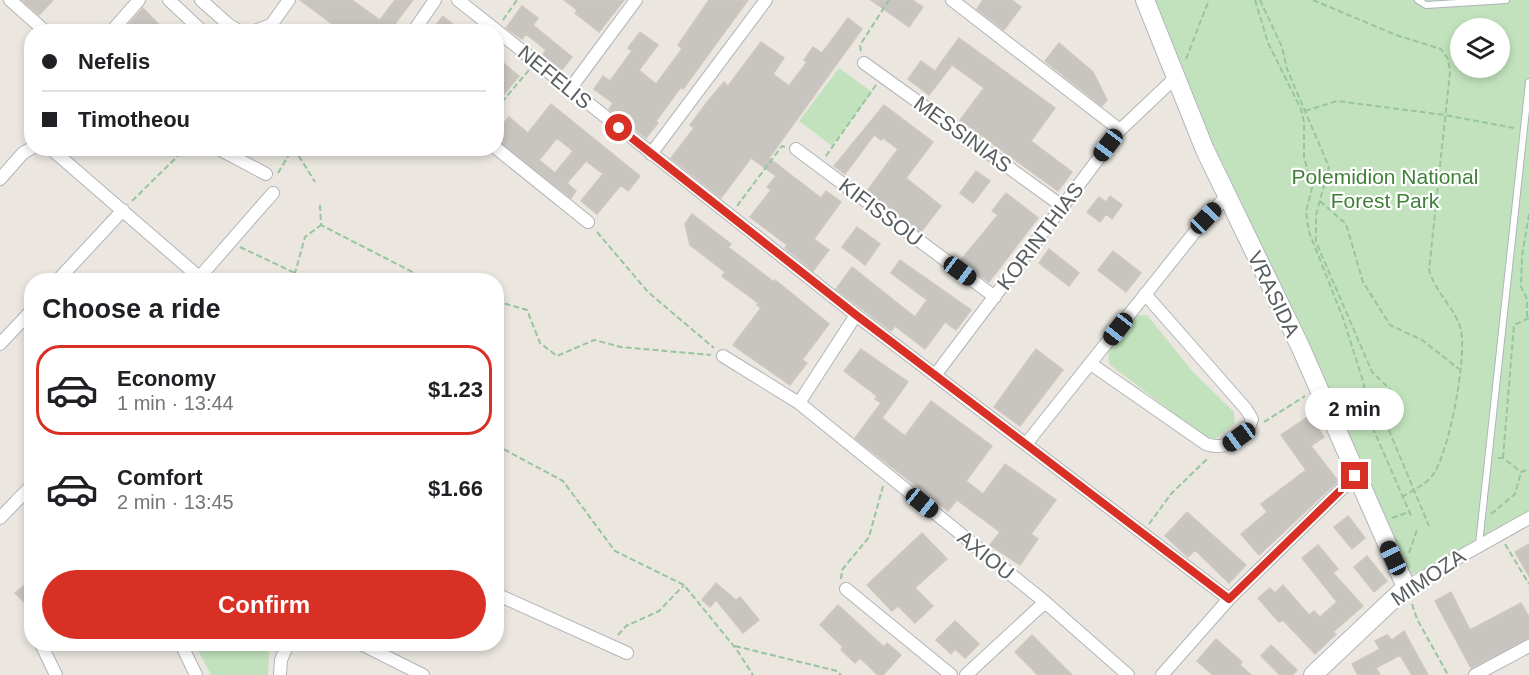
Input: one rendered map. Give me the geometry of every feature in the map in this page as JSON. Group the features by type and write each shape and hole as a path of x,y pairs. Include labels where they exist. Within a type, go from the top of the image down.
{"street":[{"path":"10,0 37,24"},
{"path":"118,24 139,0"},
{"path":"169,0 194,24"},
{"path":"201,0 228,24"},
{"path":"271,24 289,0"},
{"path":"418,24 435,0"},
{"name":"NEFELIS","path":"458,0 488,24"},
{"path":"570,89 636,0"},
{"path":"651,154 766,0"},
{"name":"VRASIDA","path":"1145,0 1227,196 1317,388 1406,587"},
{"path":"959,2 1120,129"},
{"name":"NEFELIS","path":"504,36 856,315 1229,599"},
{"name":"MESSINIAS","path":"864,63 1062,206"},
{"name":"KORINTHIAS","path":"936,374 1120,129 1176,77"},
{"name":"KIFISSOU","path":"796,148 995,297"},
{"path":"0,179 24,152"},
{"path":"504,154 588,222"},
{"path":"59,156 191,273"},
{"path":"234,156 271,174"},
{"path":"204,273 273,193"},
{"path":"1026,444 1206,218 1227,196"},
{"path":"64,273 123,210"},
{"path":"1091,363 1206,444 1217,448 1228,445 1250,429 1252,419 1246,409 1145,294"},
{"path":"799,403 856,315"},
{"path":"0,344 24,318"},
{"name":"AXIOU","path":"723,356 799,403 1045,602 1128,675"},
{"path":"1162,675 1229,599 1355,476"},
{"path":"0,518 24,493"},
{"name":"MIMOZA","path":"1319,672 1406,587 1529,518"},
{"path":"846,589 951,675"},
{"path":"504,598 627,653"},
{"path":"966,675 1045,602"},
{"path":"1475,675 1529,646"},
{"path":"44,651 56,675"},
{"path":"184,651 195,675"},
{"path":"280,675 280,660 284,651"},
{"path":"375,651 423,675"}],"lane":[{"path":"1418,0 1426,5 1506,0"},
{"path":"1479,544 1529,82"}],"path":[{"path":"500,24 517,0"},
{"path":"864,63 860,45 889,0"},
{"path":"1176,77 1182,72 1209,0"},
{"path":"1255,0 1268,43 1301,109 1304,122 1304,157 1312,188 1306,213 1309,232 1343,318 1363,381 1372,426 1412,518"},
{"path":"1260,0 1282,47 1287,69 1329,167 1316,215 1316,242 1372,372 1395,394 1388,428 1429,526"},
{"path":"1313,0 1396,35 1441,49 1448,59 1450,72 1429,270 1434,287 1449,307 1461,329 1463,348 1450,429 1434,474 1415,490 1402,497"},
{"path":"504,99 535,61"},
{"path":"819,166 882,76"},
{"path":"1305,111 1337,101 1445,114 1524,130"},
{"path":"730,216 782,146 796,148"},
{"path":"123,210 178,156"},
{"path":"271,174 286,156"},
{"path":"298,156 315,182"},
{"path":"1320,201 1346,224 1363,282 1390,325 1422,340 1460,369"},
{"path":"320,205 321,225"},
{"path":"1503,458 1514,325 1528,318 1527,299 1521,287 1522,256 1529,214"},
{"path":"588,222 648,292 723,356"},
{"path":"231,243 295,273 305,237 321,225"},
{"path":"321,225 414,273"},
{"path":"504,303 527,310 540,343 557,356 594,340 621,347 723,356"},
{"path":"1252,419 1264,422 1317,388"},
{"path":"1143,533 1171,494 1217,448"},
{"path":"504,449 563,481 615,551 684,585 733,645 753,675"},
{"path":"1488,458 1503,458 1521,472"},
{"path":"1521,472 1529,469"},
{"path":"1481,523 1515,494 1521,472"},
{"path":"846,589 840,577 842,570 868,537 878,497 888,475"},
{"path":"1498,534 1529,584"},
{"path":"608,644 626,626 659,611 684,585"},
{"path":"1406,587 1417,619 1448,675"},
{"path":"733,645 837,671 841,675"}],"green space":[{"name":"Polemidion National Forest Park","path":"1144,0 1529,0 1529,510 1484,545 1408,576"},
{"path":"839,68 872,92 832,146 799,121"},
{"path":"1137,315 1147,315 1193,372 1234,412 1235,423 1217,438 1209,440 1109,364 1108,350"},
{"path":"199,651 269,651 268,675 211,675"}],"building":[{"path":"22,0 53,0 39,15"},
{"path":"300,0 352,0 380,20 395,0 413,0 395,24 332,24"},
{"path":"564,0 624,0 599,32 575,13 577,10"},
{"path":"709,0 748,0 683,89 681,87 646,138 609,109 613,103 594,89 603,76 610,81 632,51 628,48 640,32 658,45 639,70 656,84 682,49 678,45"},
{"path":"871,0 912,0 923,7 909,27"},
{"path":"983,0 1012,0 1021,7 1004,30 977,9"},
{"path":"522,6 538,18 533,25 572,57 561,71 542,56 546,50 526,34 522,39 506,28"},
{"path":"143,8 158,24 129,24"},
{"path":"443,16 452,24 436,24"},
{"path":"848,18 862,29 769,158 821,198 826,191 841,202 814,239 829,250 813,271 785,248 787,245 750,217 771,190 767,187 776,176 751,158 721,198 671,158 694,128 690,125 708,101 724,82 728,86 761,42 784,58 773,74 789,86 807,62 804,60 813,47 822,53"},
{"path":"959,38 1055,108 1031,141 1072,172 1058,191 960,120 984,88 952,65 929,95 908,79 921,61 935,71"},
{"path":"1059,43 1093,72 1107,100 1102,106 1045,61"},
{"path":"504,64 519,76 504,94"},
{"path":"551,104 640,176 628,191 621,185 597,214 581,201 603,174 586,161 567,183 576,191 571,198 504,146 504,123 509,117 528,133","holes":["557,138 573,151 555,173 539,160"]},
{"path":"884,105 933,142 906,178 941,206 921,232 867,191 898,149 883,138 881,140 874,135 845,174 834,166"},
{"path":"976,171 990,181 973,203 960,193"},
{"path":"1006,193 1038,218 989,282 960,261 998,215 992,211"},
{"path":"1110,196 1122,205 1112,219 1106,214 1100,222 1087,212 1099,197 1106,202"},
{"path":"692,214 731,244 728,247 774,282 775,280 829,324 802,360 807,363 790,385 733,345 761,308 757,305 758,303 722,276 725,272 690,245 685,224"},
{"path":"857,227 880,244 865,265 842,247"},
{"path":"1049,249 1079,273 1069,286 1039,263"},
{"path":"1113,251 1141,273 1126,292 1098,270"},
{"path":"900,260 971,310 956,330 945,322 925,349 895,326 891,331 836,289 852,267 915,317 927,300 891,273"},
{"path":"861,349 908,382 882,418 905,436 931,401 992,446 966,481 983,494 1005,464 1056,500 1031,534 1038,539 1020,565 990,545 1000,532 957,500 948,511 855,438 881,403 875,399 877,396 844,371"},
{"path":"1036,349 1063,370 1020,426 994,407"},
{"path":"1309,416 1324,437 1311,446 1338,481 1259,555 1241,534 1267,512 1261,504 1306,470 1281,435"},
{"path":"1187,512 1246,565 1229,583 1195,550 1188,557 1165,536"},
{"path":"1348,516 1365,538 1352,549 1334,527"},
{"path":"922,533 947,559 915,588 933,606 915,623 898,606 892,611 867,585"},
{"path":"1529,544 1529,576 1515,552"},
{"path":"1318,545 1338,569 1333,573 1363,606 1333,632 1336,634 1315,654 1283,620 1279,622 1258,598 1270,588 1275,593 1283,585 1309,615 1314,611 1320,617 1337,602 1302,558"},
{"path":"1367,556 1387,581 1374,592 1354,567"},
{"path":"716,583 736,600 740,597 759,620 743,633 716,600 710,607 702,600"},
{"path":"24,586 24,602 15,593"},
{"path":"1451,592 1470,630 1521,603 1529,617 1529,638 1471,668 1435,601"},
{"path":"838,605 884,647 887,643 901,655 883,675 878,675 860,658 855,663 841,650 843,647 820,625"},
{"path":"955,621 979,644 965,658 955,649 951,654 936,640"},
{"path":"1404,631 1428,675 1412,675 1400,655 1376,668 1380,675 1358,675 1352,664 1380,649 1375,641 1387,635 1392,640"},
{"path":"1032,635 1072,675 1038,675 1015,652"},
{"path":"1216,639 1242,662 1240,665 1251,675 1213,675 1197,661"},
{"path":"1271,645 1297,670 1292,675 1280,675 1261,656"}],"route":[{"path":"619,128 856,315 1229,599 1355,476"}]}
